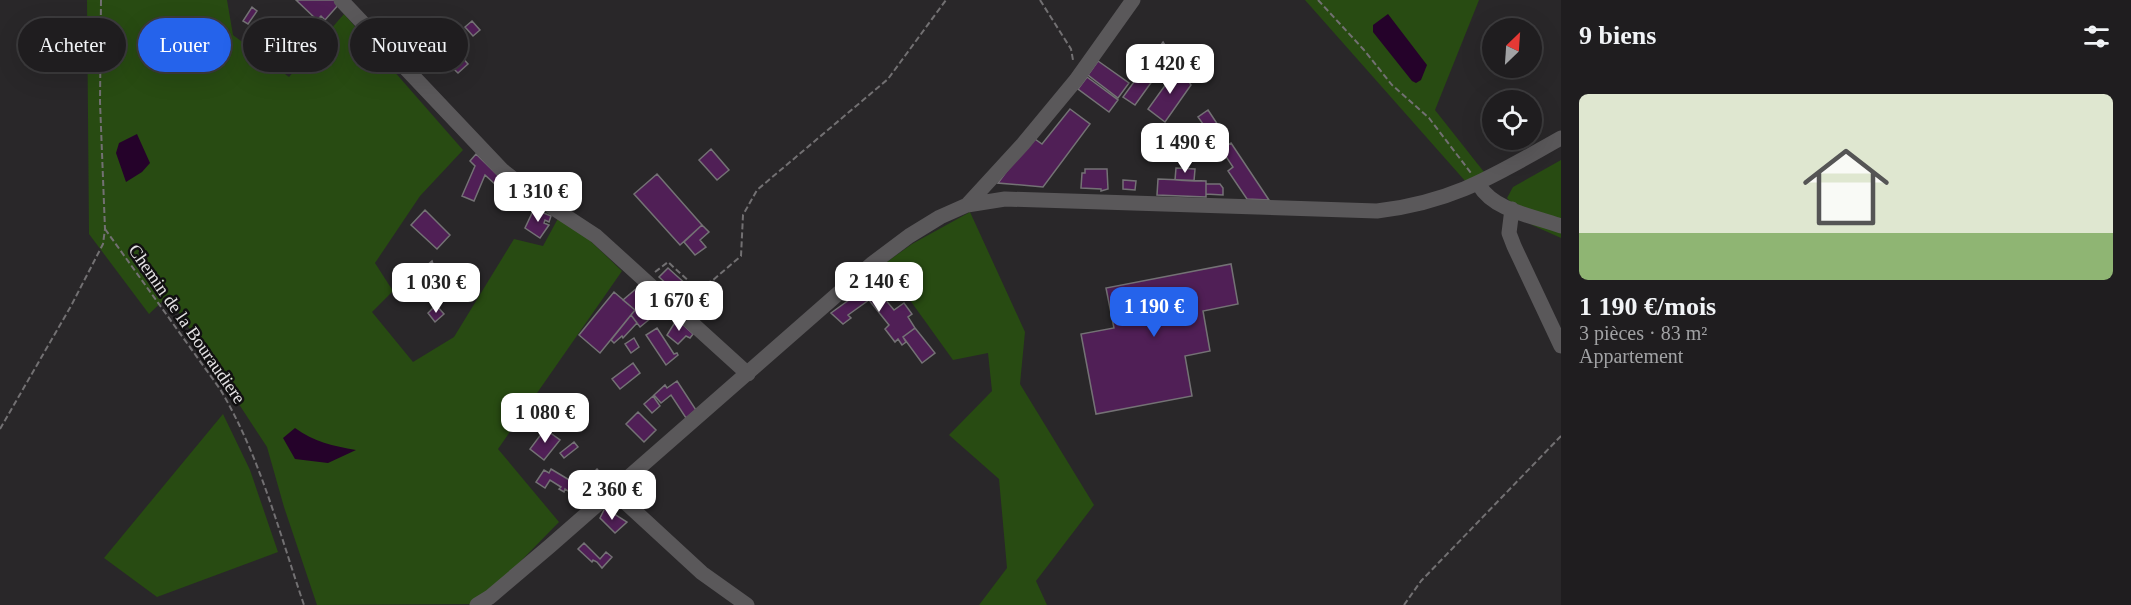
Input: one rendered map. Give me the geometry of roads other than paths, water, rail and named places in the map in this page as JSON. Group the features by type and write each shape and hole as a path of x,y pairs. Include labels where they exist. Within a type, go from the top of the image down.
{"street":[{"path":"341,0 502,170 538,198 596,236 748,374"},
{"path":"967,205 1023,144 1076,80 1133,0"},
{"path":"477,605 490,597 613,491 873,263 909,236 967,205 1005,199 1377,211 1405,208 1445,198 1479,184 1561,138"},
{"path":"1479,184 1484,193 1496,203 1561,226"},
{"path":"1512,209 1509,233 1561,346"},
{"path":"613,491 702,573 747,605"}]}
